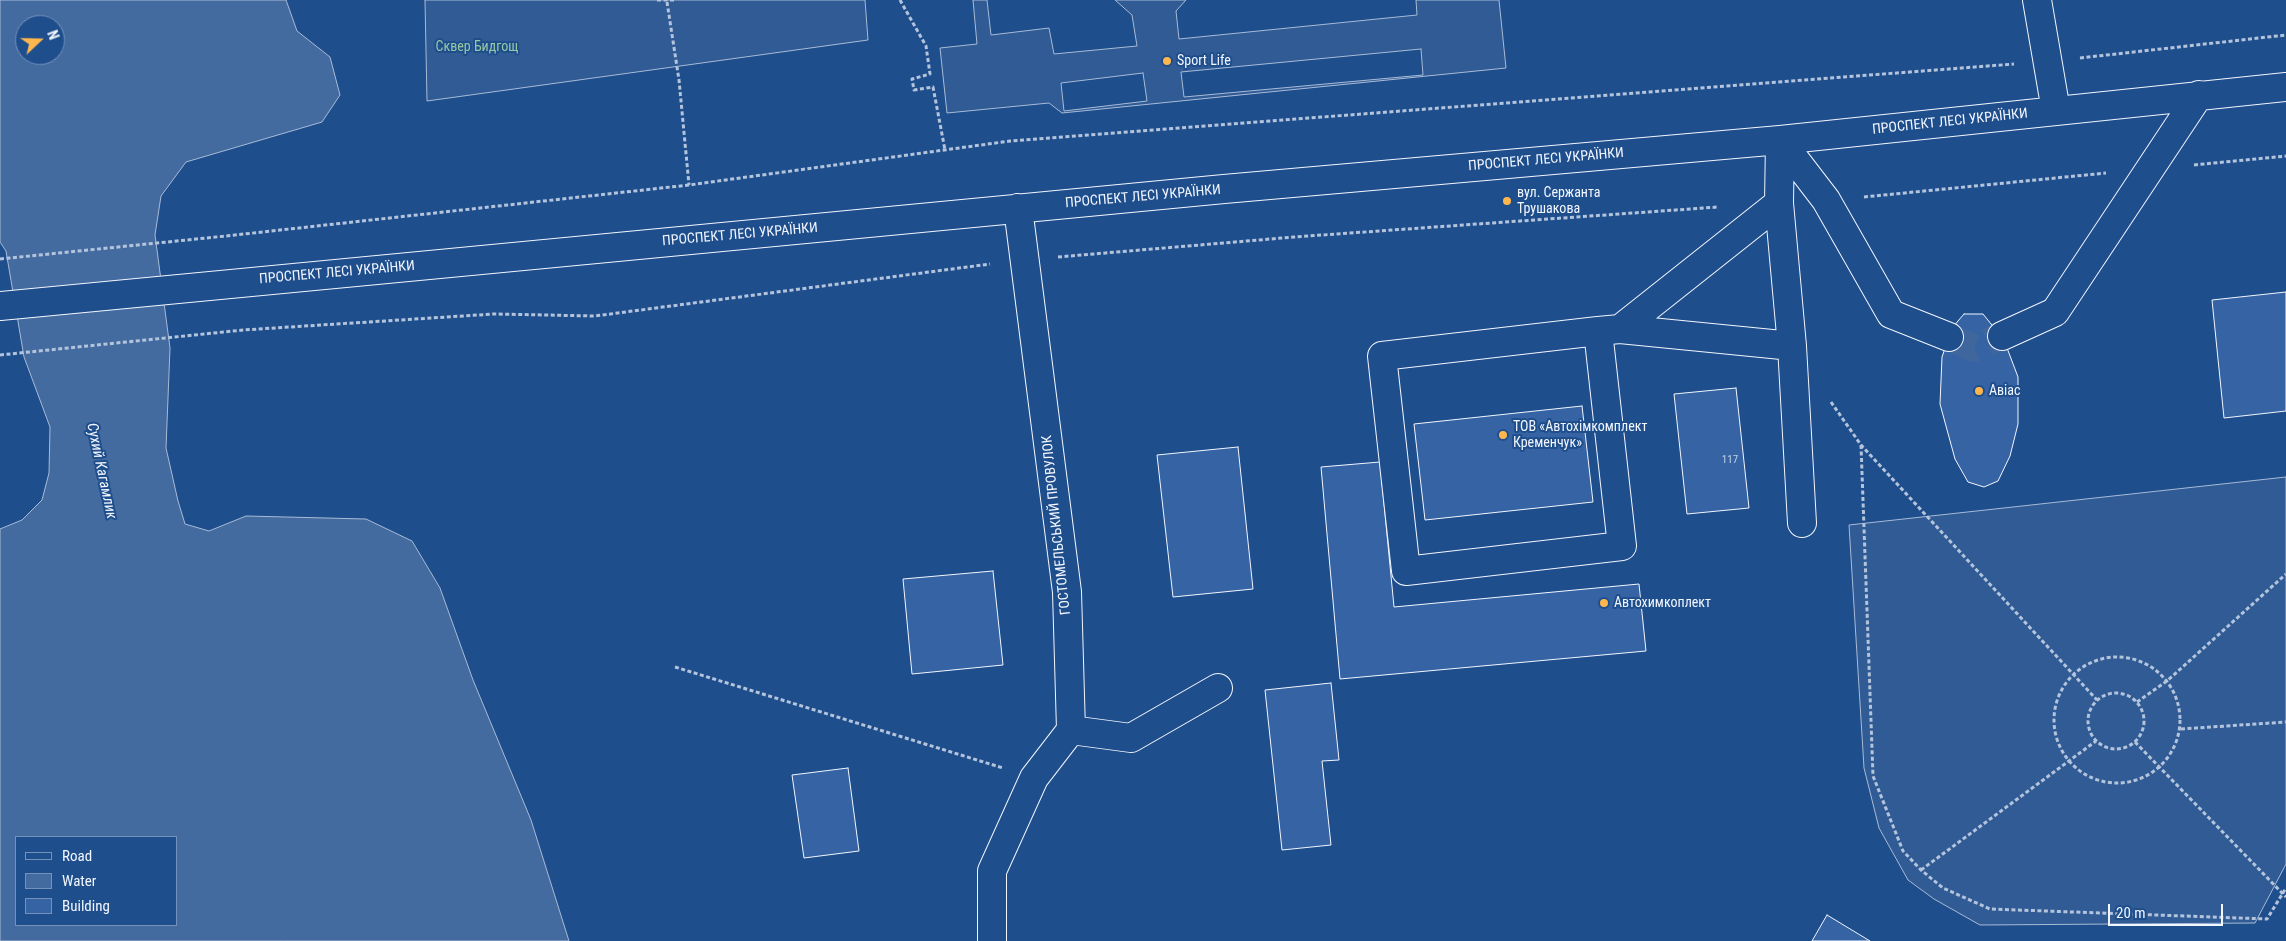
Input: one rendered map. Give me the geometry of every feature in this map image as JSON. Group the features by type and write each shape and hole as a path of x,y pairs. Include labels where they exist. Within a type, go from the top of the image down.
{"street":[{"path":"2037,0 2056,111"},
{"name":"ПРОСПЕКТ ЛЕСІ УКРАЇНКИ","path":"0,306 1018,208 1780,140 2286,87"},
{"path":"2002,336 2055,312 2199,95"},
{"path":"1780,140 1826,200 1891,314 1949,338"},
{"path":"1780,140 1780,203 1792,346 1802,523"},
{"path":"1609,330 1780,203"},
{"name":"ГОСТОМЕЛЬСЬКИЙ ПРОВУЛОК","path":"1018,208 1067,592 1071,730"},
{"path":"1609,330 1622,546 1406,571 1382,356 1609,330 1792,346"},
{"path":"992,941 992,871 1034,778 1071,730 1131,738 1218,688"}],"path":[{"path":"657,0 667,2 675,0"},
{"path":"900,0 926,46 930,74 912,79 914,90 933,87 945,150"},
{"path":"667,2 679,80 689,185"},
{"path":"0,259 689,185 1010,141 2048,62 2286,35"},
{"path":"1826,200 2286,156"},
{"path":"0,355 243,330 494,314 595,316 1026,260 1294,237 1720,207"},
{"path":"1829,399 1861,445 2098,700"},
{"path":"1861,445 1873,776 1903,851 1921,870 1943,888 1990,909 2267,919 2286,888"},
{"path":"2137,702 2167,681 2286,574"},
{"path":"2122,657 2139,661 2154,669 2167,681 2178,703 2181,729 2172,754 2159,767 2138,781 2121,784 2103,782 2087,776 2068,762 2056,737 2054,720 2056,703 2063,688 2074,674 2088,664 2104,658 2122,657"},
{"path":"675,667 1034,778"},
{"path":"2122,693 2137,702 2143,710 2145,720 2144,730 2135,742 2123,749 2113,750 2096,741 2088,725 2088,716 2098,700 2105,696 2122,693"},
{"path":"2181,729 2286,722"},
{"path":"1921,870 2096,741"},
{"path":"2135,742 2286,897"}],"shaded area":[{"name":"Сквер Бидгощ","path":"425,0 865,0 868,40 427,101"},
{"name":"Sport Life","path":"973,0 987,0 991,35 1049,28 1054,54 1137,46 1132,15 1115,0 1186,0 1176,11 1179,39 1417,15 1416,0 1499,0 1506,68 1062,113 1049,103 947,113 940,48 977,44","holes":["1421,49 1423,75 1184,97 1181,72","1143,73 1147,101 1064,111 1061,83"]},
{"path":"2286,477 2286,864 2255,923 1980,925 1934,899 1908,880 1879,828 1864,768 1849,525"}],"water":[{"name":"Сухий Кагамлик","path":"0,0 286,0 297,31 330,57 340,95 322,122 186,162 161,196 155,235 170,348 166,448 178,501 185,524 209,531 246,516 366,519 412,541 440,588 473,680 531,820 569,941 0,941 0,529 22,520 42,500 49,473 50,427 24,357 6,251 0,242"}],"building":[{"path":"2286,292 2286,411 2224,418 2212,300"},
{"name":"Авіас","path":"1964,314 1983,314 2004,340 2018,377 2018,424 2010,456 1998,481 1984,487 1968,482 1955,459 1940,404 1942,357 1952,328"},
{"path":"1736,388 1749,508 1687,514 1674,394"},
{"path":"1582,406 1593,502 1425,520 1414,424"},
{"path":"1238,447 1253,589 1173,597 1157,455"},
{"path":"1380,462 1394,607 1639,584 1646,651 1340,679 1321,467"},
{"path":"993,571 1003,665 912,674 903,579"},
{"path":"1331,683 1339,760 1322,761 1331,845 1282,850 1265,690"},
{"path":"848,768 859,851 804,858 792,775"},
{"path":"1827,915 1870,941 1812,941"}],"tunnel":[{"path":"1949,337 1974,348 2002,336"}],"place":[{"name":"Sport Life","path":"1167,61"},
{"name":"вул. Сержанта Трушакова","path":"1507,201"},
{"name":"Авіас","path":"1979,391"},
{"name":"ТОВ «Автохімкомплект Кременчук»","path":"1503,435"},
{"name":"Автохимкоплект","path":"1604,603"}]}
